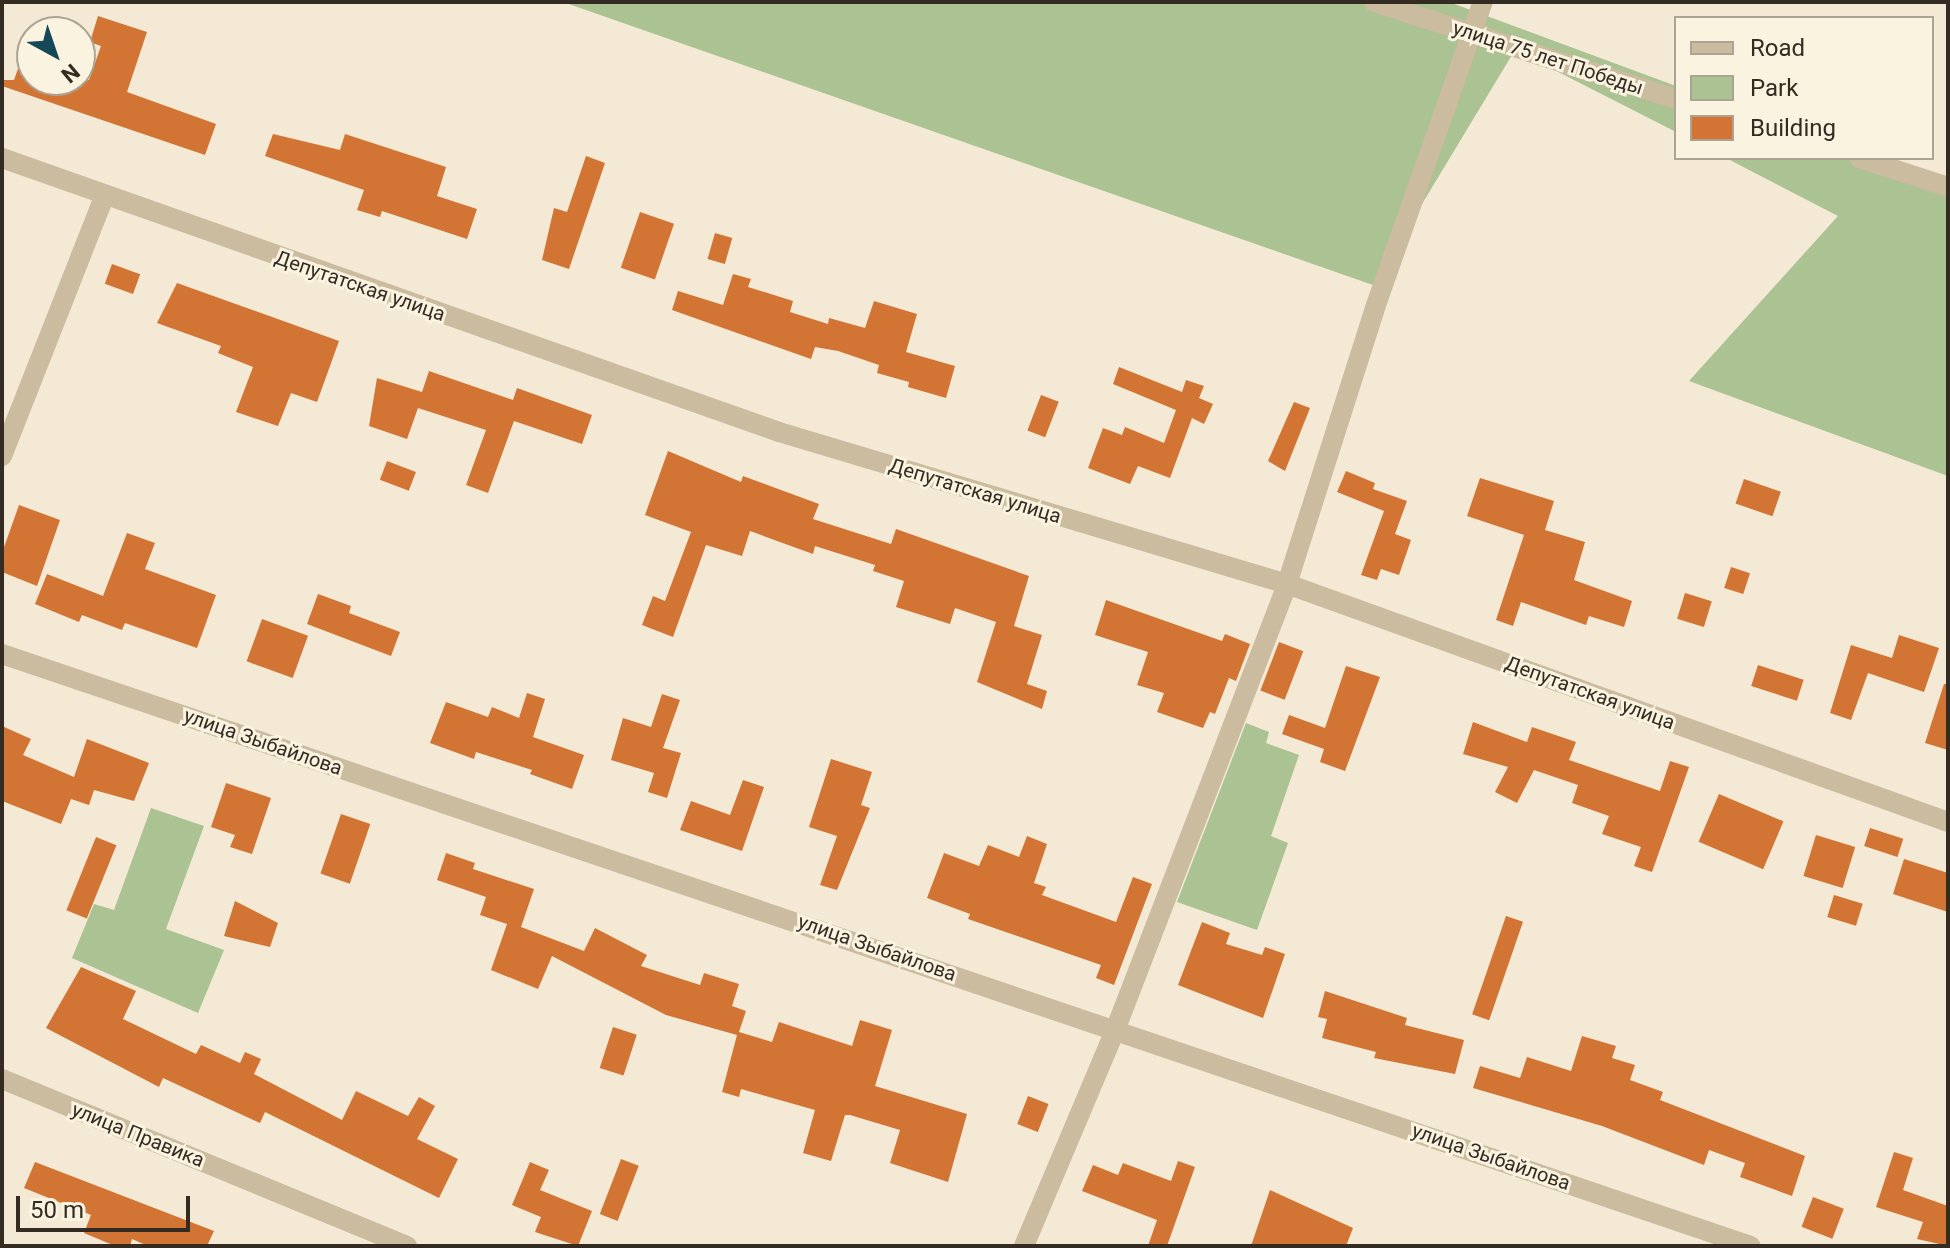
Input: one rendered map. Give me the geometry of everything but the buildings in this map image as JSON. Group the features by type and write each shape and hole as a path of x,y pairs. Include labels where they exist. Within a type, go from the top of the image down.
{"street":[{"name":"улица 75 лет Победы","path":"1374,2 1674,98"},
{"path":"1024,1246 1116,1028 1287,584 1376,305 1483,2"},
{"name":"Депутатская улица","path":"2,158 104,197 779,432 1287,584 1948,822"},
{"path":"1865,160 1948,187"},
{"path":"2,456 104,197"},
{"name":"улица Зыбайлова","path":"2,654 1116,1028 1751,1246"},
{"name":"улица Правика","path":"2,1079 407,1246"}],"green space":[{"path":"563,2 1449,2 1674,85 1674,131 1515,50 1373,285"},
{"path":"1730,160 1876,160 1948,186 1948,476 1689,381 1838,216"},
{"path":"1246,723 1269,732 1266,743 1299,755 1271,836 1288,843 1257,930 1177,902"},
{"path":"151,808 204,826 166,929 224,950 198,1013 72,958 94,904 114,910"}]}
